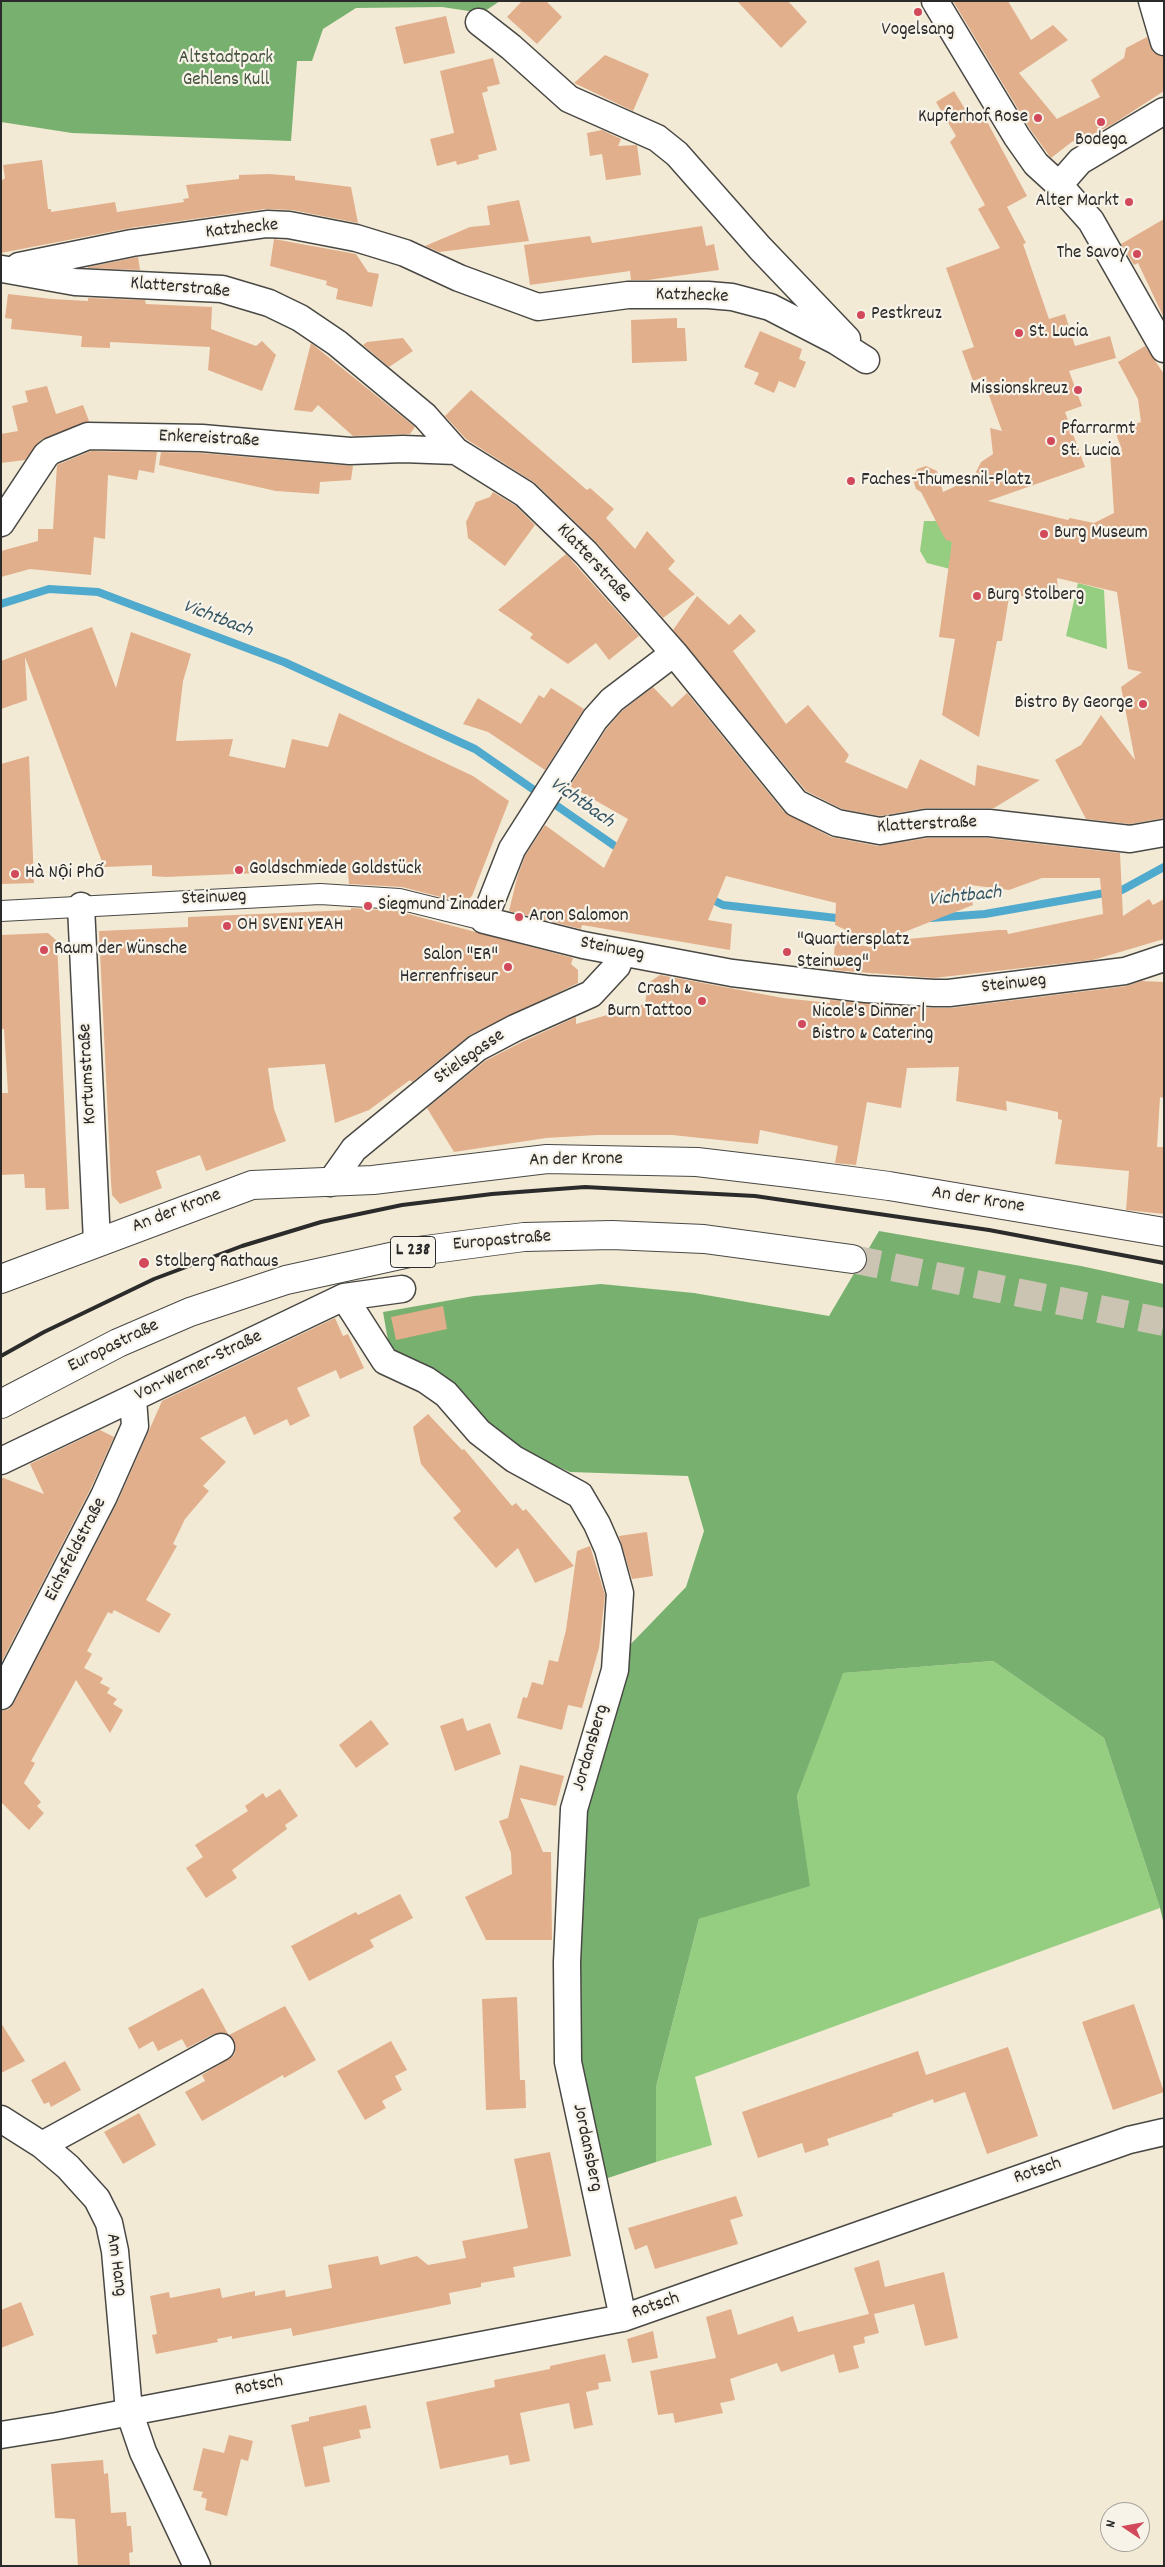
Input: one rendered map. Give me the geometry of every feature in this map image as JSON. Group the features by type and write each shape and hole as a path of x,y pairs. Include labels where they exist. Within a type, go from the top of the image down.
{"street":[{"path":"935,1 1016,137 1036,164 1059,185 1091,221 1164,349"},
{"path":"1152,1 1164,42"},
{"name":"Katzhecke","path":"2,269 132,243 267,224 289,225 356,238 405,253 459,278 538,307 628,295 708,295 732,297 770,307 836,341 866,360 760,248 677,154 657,138 569,99 511,47 479,22"},
{"path":"1059,185 1080,161 1164,111"},
{"name":"Klatterstraße","path":"2,269 75,282 222,289 269,303 300,318 337,342 425,416 456,451 525,494 586,553 674,653 796,803 837,823 880,831 926,823 990,823 1130,840 1164,833"},
{"name":"Enkereistraße","path":"1,523 46,455 51,451 88,436 202,438 350,451 403,449 456,451"},
{"path":"484,920 505,862 556,777 596,718 612,700 674,653"},
{"name":"Steinweg","path":"1,911 320,894 399,899 584,946 622,953 784,980 866,989 934,993 1125,971 1164,958"},
{"name":"Kortumstraße","path":"81,906 98,1242"},
{"name":"Stielsgasse","path":"330,1183 354,1149 477,1048 515,1028 591,994 617,966 622,953"},
{"name":"An der Krone","path":"1,1279 252,1185 293,1182 330,1183 547,1159 697,1162 889,1186 1164,1232"},
{"name":"Europastraße","path":"1,1404 118,1343 190,1312 286,1280 418,1251 524,1238 612,1234 704,1239 852,1260"},
{"name":"Von-Werner-Straße","path":"1,1461 344,1298 402,1289"},
{"name":"Jordansberg","path":"344,1298 385,1361 426,1380 446,1394 479,1432 514,1459 580,1495 597,1524 611,1558 620,1593 615,1670 574,1809 566,1962 568,2062 623,2318"},
{"name":"Eichsfeldstraße","path":"1,1696 104,1496 135,1426 133,1399"},
{"path":"42,2144 221,2047"},
{"name":"Am Hang","path":"1,2119 42,2144 68,2166 97,2199 109,2224 115,2250 129,2411 143,2452 197,2566"},
{"name":"Rotsch","path":"129,2411 623,2318 1120,2143 1164,2132"},
{"path":"1,2434 57,2426 129,2411"}],"green space":[{"name":"Altstadtpark Gehlens Kull","path":"1,1 500,1 482,13 442,7 356,8 323,29 312,61 297,61 291,141 72,133 1,122"},
{"path":"924,521 937,521 952,542 950,569 927,563 920,551"},
{"path":"1078,583 1104,590 1107,649 1066,636"},
{"path":"879,1231 1081,1266 1164,1284 1164,1925 1104,1738 993,1661 843,1673 797,1796 810,1886 699,1919 656,2087 656,2162 602,2180 580,2061 573,1960 581,1811 626,1649 686,1587 704,1531 688,1476 570,1472 520,1450 390,1352 383,1312 474,1296 601,1284 694,1293 829,1316"},
{"path":"993,1661 1104,1738 1160,1908 695,2077 712,2145 656,2162 656,2087 699,1919 809,1885 797,1796 842,1673"}],"building":[{"path":"522,1 546,1 562,17 537,44 507,17"},
{"path":"737,1 788,1 807,22 781,48"},
{"path":"953,1 1008,1 1031,40 1053,25 1068,40 1019,73 1057,119 1100,97 1091,80 1124,58 1126,48 1147,37 1153,52 1164,57 1164,91 1113,124 1076,143 1073,141 1051,158 1030,129"},
{"path":"446,16 455,53 404,64 395,27"},
{"path":"605,55 649,74 633,111 574,83"},
{"path":"493,58 500,84 487,87 488,91 482,93 497,150 478,155 479,159 457,165 456,161 437,166 430,139 454,133 440,71"},
{"path":"954,91 973,122 983,114 1027,196 1007,207 1026,243 1023,244 1049,319 1065,314 1075,346 1110,336 1116,358 1069,371 1082,406 1065,412 1085,467 988,501 1068,520 1070,518 1094,523 1114,513 1110,451 1122,450 1115,431 1141,422 1138,399 1118,362 1145,346 1164,374 1164,818 1130,824 1086,819 1055,760 1081,745 1101,715 1135,760 1121,687 1142,672 1128,669 1117,592 1057,578 1058,594 1009,597 1002,641 997,641 979,737 942,715 955,639 939,637 952,542 946,540 921,492 916,489 913,479 917,469 926,466 937,471 943,492 973,478 981,462 993,454 990,428 1002,431 987,390 986,376 973,381 962,351 974,347 946,268 1000,248 978,209 985,205 950,142 956,136 936,102"},
{"path":"602,130 621,139 618,146 637,145 641,175 606,180 602,154 590,156 587,133"},
{"path":"42,160 48,209 51,209 51,212 115,202 117,212 184,202 183,199 189,198 186,185 239,179 239,175 269,174 295,176 295,180 351,187 358,223 292,210 265,209 130,228 1,253 1,181 5,178 3,165"},
{"path":"519,200 529,241 439,252 425,246 470,227 490,225 487,206"},
{"path":"1164,219 1164,318 1138,263 1134,265 1121,244"},
{"path":"702,226 706,246 714,244 719,270 648,280 631,280 630,271 530,285 524,245 590,236 592,243"},
{"path":"274,239 356,254 368,272 379,274 372,307 336,299 338,289 326,285 327,281 270,266"},
{"path":"138,257 140,270 88,268 88,267"},
{"path":"8,294 88,301 88,298 145,300 146,304 212,307 211,329 256,346 262,341 276,355 262,391 208,370 210,347 110,342 110,348 81,347 82,336 11,329 12,319 5,318"},
{"path":"677,318 677,328 685,328 687,361 632,363 631,320"},
{"path":"760,331 802,349 799,359 806,362 795,388 779,381 774,393 754,384 759,373 744,367"},
{"path":"403,338 413,351 389,367 363,345 367,342"},
{"path":"311,343 415,427 410,434 353,436 318,405 312,412 294,410"},
{"path":"47,386 56,414 83,405 89,421 42,439 25,460 1,463 1,434 18,431 12,406 28,402 25,391"},
{"path":"471,390 587,490 590,488 614,509 606,518 635,549 647,531 675,561 668,569 695,594 663,618 597,543 535,483 466,439 445,416"},
{"path":"91,451 157,452 154,473 139,470 137,480 108,475 105,539 94,537 91,575 30,569 1,577 1,551 38,541 38,529 53,529 57,465"},
{"path":"161,452 201,453 353,466 351,480 320,482 319,494 276,491 159,465"},
{"path":"493,492 516,506 535,525 505,566 468,538 466,522 476,502 490,497"},
{"path":"566,554 639,636 609,660 596,643 568,664 530,638 533,634 498,610"},
{"path":"697,596 729,625 740,614 756,631 733,651 786,724 808,705 849,755 845,762 907,789 920,759 975,786 977,765 1040,780 994,808 926,808 880,816 842,809 806,791 673,630"},
{"path":"92,627 116,688 131,632 191,654 183,681 176,741 233,739 229,756 285,768 292,739 328,747 339,713 473,776 509,801 472,896 464,903 402,887 349,884 348,872 328,870 166,877 152,876 152,865 104,867 25,657 27,700 1,709 1,661"},
{"path":"653,687 672,707 687,693 784,812 831,837 878,846 927,838 988,838 1120,853 1123,916 1149,899 1153,905 1164,899 1164,939 1093,960 934,978 833,970 835,941 877,948 878,942 875,944 835,925 836,903 726,876 708,920 732,924 730,950 582,925 581,929 509,911 517,878 525,856 545,825 604,868 628,819 570,786 607,728 622,711","holes":["1042,878 1100,878 1103,914 1008,934 1007,930 998,930 879,942 973,905 970,885 1009,890"]},
{"path":"551,688 584,709 545,770 488,732 463,724 478,698 521,724 539,695 544,698"},
{"path":"29,756 34,883 1,884 1,764"},
{"path":"351,908 397,911 573,958 571,964 578,970 578,983 470,1035 412,1082 410,1080 369,1110 335,1123 325,1064 268,1068 274,1109 286,1141 206,1171 200,1155 156,1171 162,1188 120,1204 112,1195 111,1182 99,931 188,927 188,917 351,910"},
{"path":"48,933 57,941 69,1209 46,1210 45,1188 25,1188 24,1174 1,1175 1,1093 8,1093 4,1029 1,1029 1,935"},
{"path":"660,975 783,998 830,1003 830,1000 934,1008 951,1008 1127,986 1141,981 1164,982 1164,1098 1160,1097 1157,1147 1164,1147 1164,1214 1126,1210 1129,1171 1055,1164 1062,1120 1058,1119 1058,1112 1006,1101 1007,1111 956,1101 959,1067 907,1068 901,1108 867,1102 856,1165 835,1163 838,1146 760,1130 758,1144 672,1135 597,1135 546,1138 454,1152 427,1108 485,1061 522,1042 576,1017 576,1024 645,1004 648,983"},
{"path":"443,1306 447,1329 396,1340 391,1317"},
{"path":"335,1318 343,1336 348,1334 364,1368 340,1379 336,1370 297,1388 310,1416 290,1426 287,1419 254,1435 245,1416 200,1438 226,1462 203,1486 209,1491 185,1519 173,1544 177,1546 146,1600 171,1614 159,1633 114,1610 112,1614 108,1612 87,1651 92,1654 84,1668 103,1678 100,1683 110,1688 107,1693 117,1699 113,1704 123,1710 110,1733 76,1680 31,1761 35,1763 24,1783 41,1802 37,1806 44,1813 29,1830 1,1802 1,1711 9,1709 14,1703 117,1503 162,1401"},
{"path":"428,1414 462,1450 464,1449 512,1506 516,1503 523,1511 526,1509 574,1566 535,1583 518,1548 496,1568 453,1518 461,1511 421,1464 413,1427"},
{"path":"100,1430 114,1437 90,1490 1,1663 1,1477 44,1494 30,1464"},
{"path":"647,1532 653,1576 632,1579 619,1536"},
{"path":"590,1546 605,1595 599,1648 582,1708 568,1705 562,1730 517,1718 523,1697 527,1698 532,1682 543,1685 549,1660 558,1662 566,1630 577,1551"},
{"path":"463,1718 467,1731 490,1723 501,1754 455,1771 440,1726"},
{"path":"371,1720 389,1744 356,1768 339,1745"},
{"path":"520,1765 564,1776 556,1806 520,1798 543,1852 551,1852 552,1940 486,1940 465,1897 512,1874 511,1853 499,1821 508,1818"},
{"path":"280,1789 298,1816 285,1825 287,1829 232,1870 237,1878 206,1898 186,1868 203,1857 195,1845 248,1811 245,1806 263,1793 266,1798"},
{"path":"400,1894 413,1918 370,1940 374,1947 309,1981 291,1946 356,1912 358,1915"},
{"path":"203,1988 228,2034 214,2034 187,2048 182,2039 158,2051 153,2041 139,2049 128,2028"},
{"path":"517,1997 520,2080 525,2080 526,2108 486,2110 482,1999"},
{"path":"1134,2004 1164,2092 1113,2110 1082,2022"},
{"path":"285,2006 316,2060 284,2078 283,2075 202,2121 185,2092 205,2081 202,2075 234,2055 236,2047 229,2035"},
{"path":"1,2023 25,2061 1,2073"},
{"path":"391,2041 407,2070 395,2076 402,2090 382,2101 386,2108 365,2120 337,2071"},
{"path":"1008,2047 1038,2136 987,2154 965,2092 934,2103 933,2099 892,2114 893,2116 827,2139 829,2145 805,2153 802,2143 758,2158 742,2112 918,2051 926,2075"},
{"path":"65,2061 81,2090 51,2107 49,2102 44,2104 31,2080"},
{"path":"139,2113 156,2145 123,2164 104,2132"},
{"path":"550,2152 571,2256 513,2267 515,2277 481,2283 481,2287 449,2293 451,2304 293,2336 291,2328 232,2339 232,2336 217,2339 218,2342 156,2354 152,2335 157,2334 150,2296 169,2292 170,2298 220,2288 222,2298 255,2291 255,2296 285,2290 286,2297 332,2288 328,2265 378,2256 380,2265 417,2256 428,2265 466,2258 462,2241 528,2228 514,2159"},
{"path":"736,2196 743,2216 730,2220 738,2244 655,2269 647,2245 635,2250 628,2228"},
{"path":"879,2260 885,2287 944,2272 958,2338 925,2346 914,2304 874,2314 879,2333 864,2337 865,2343 853,2346 859,2368 839,2373 834,2354 781,2372 777,2363 730,2379 735,2400 720,2403 723,2413 675,2423 673,2413 658,2415 650,2371 716,2358 706,2317 731,2309 738,2335 793,2316 798,2332 869,2314 854,2268"},
{"path":"21,2302 34,2335 1,2348 1,2310"},
{"path":"653,2331 658,2358 632,2363 627,2339"},
{"path":"605,2354 611,2381 598,2383 599,2389 586,2392 593,2425 574,2429 569,2403 520,2413 530,2461 510,2465 508,2455 440,2469 426,2402 495,2387 494,2380 550,2369 550,2366"},
{"path":"366,2405 371,2428 359,2430 361,2438 323,2447 330,2482 305,2487 291,2425 309,2421 309,2417"},
{"path":"229,2435 253,2441 248,2461 241,2459 227,2516 205,2510 207,2499 201,2497 203,2492 193,2490 203,2448 224,2453"},
{"path":"103,2460 104,2474 108,2473 111,2513 126,2512 127,2526 131,2526 133,2552 129,2553 130,2566 78,2566 75,2519 55,2518 51,2464"}],"waterway":[{"name":"Vichtbach","path":"1,604 49,589 98,592 284,662 475,749 622,851"},
{"name":"Vichtbach","path":"931,918 985,914 1122,890 1164,867"},
{"name":"Vichtbach","path":"707,897 723,905 845,919"}],"tunnel":[{"path":"852,1259 1164,1322"}],"railway":[{"path":"1,1356 44,1332 154,1279 242,1246 321,1222 402,1205 492,1194 585,1187 755,1196 989,1230 1164,1263"}],"place":[{"name":"Vogelsang","path":"918,12"},
{"name":"Kupferhof Rose","path":"1038,118"},
{"name":"Bodega","path":"1101,122"},
{"name":"Alter Markt","path":"1129,202"},
{"name":"The Savoy","path":"1137,254"},
{"name":"Pestkreuz","path":"861,315"},
{"name":"St. Lucia","path":"1019,333"},
{"name":"Missionskreuz","path":"1078,390"},
{"name":"Pfarrarmt St. Lucia","path":"1051,441"},
{"name":"Faches-Thumesnil-Platz","path":"851,481"},
{"name":"Burg Museum","path":"1044,534"},
{"name":"Burg Stolberg","path":"977,596"},
{"name":"Bistro By George","path":"1143,704"},
{"name":"Goldschmiede Goldstück","path":"239,870"},
{"name":"Hà Nội Phố","path":"15,874"},
{"name":"Siegmund Zinader","path":"368,906"},
{"name":"Aron Salomon","path":"519,917"},
{"name":"OH SVENI YEAH","path":"227,926"},
{"name":"Raum der Wünsche","path":"44,950"},
{"name":"\"Quartiersplatz Steinweg\"","path":"787,952"},
{"name":"Salon \"ER\" Herrenfriseur","path":"508,967"},
{"name":"Crash & Burn Tattoo","path":"702,1001"},
{"name":"Nicole's Dinner | Bistro & Catering","path":"802,1024"},
{"name":"Stolberg Rathaus","path":"144,1263"}]}
